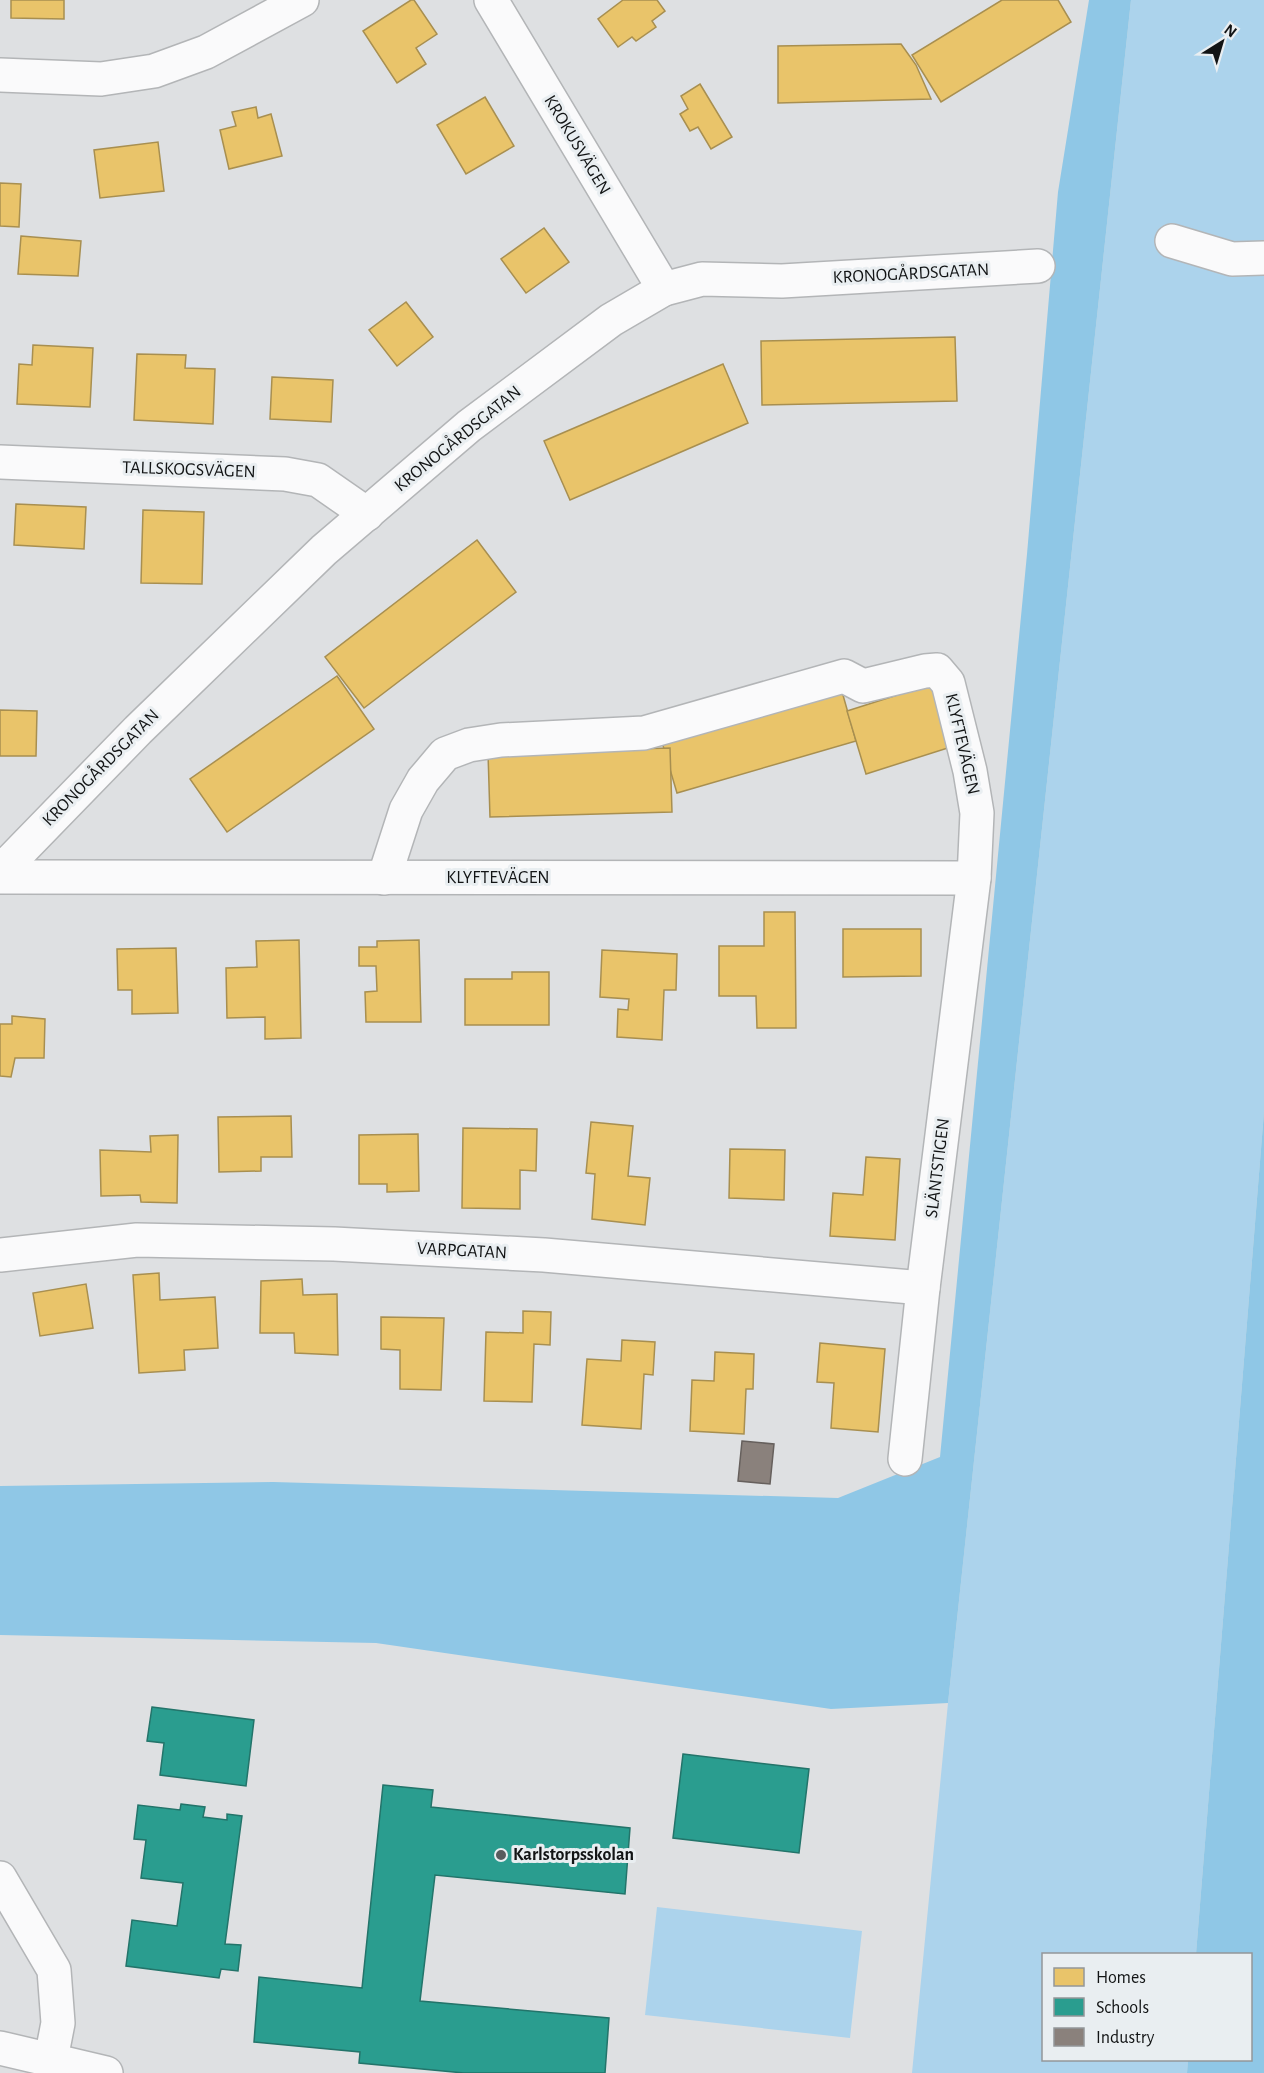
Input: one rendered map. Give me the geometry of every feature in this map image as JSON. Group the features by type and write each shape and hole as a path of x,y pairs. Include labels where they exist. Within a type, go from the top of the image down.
{"street":[{"path":"0,75 101,79 154,71 206,52 302,0"},
{"name":"KROKUSVÄGEN","path":"490,0 664,289"},
{"path":"1172,241 1232,259 1264,258"},
{"name":"KRONOGÅRDSGATAN","path":"0,872 138,730 324,550 469,426 611,320 664,289 702,279 782,281 1038,266"},
{"name":"TALLSKOGSVÄGEN","path":"0,462 285,474 318,480 367,514"},
{"name":"KLYFTEVÄGEN","path":"0,877 384,878 974,878 977,813 970,771 948,683 937,670 863,686 844,676 644,733 501,740 469,745 445,754 423,780 406,810 384,878"},
{"name":"SLÄNTSTIGEN","path":"905,1459 923,1288 974,878"},
{"name":"VARPGATAN","path":"0,1255 137,1240 334,1244 544,1255 923,1288"},
{"path":"0,1878 54,1970 58,2023 51,2059"},
{"path":"0,2048 106,2073"}],"shaded area":[{"path":"1089,0 1131,0 948,1703 831,1709 376,1643 0,1635 0,1486 273,1482 838,1498 940,1457 1027,554 1058,192"},
{"path":"1131,0 1264,0 1264,1112 1196,1953 1042,1953 1042,2061 1188,2061 1187,2073 912,2073 948,1703"},
{"path":"1264,1112 1264,2073 1187,2073 1188,2061 1252,2061 1252,1953 1196,1953"},
{"path":"657,1907 862,1931 850,2038 645,2015"}],"building: Homes":[{"path":"11,0 64,0 64,19 11,18"},
{"path":"414,0 437,34 416,48 426,64 397,83 363,31"},
{"path":"623,0 657,0 665,11 652,21 656,27 636,41 632,37 618,47 598,19"},
{"path":"1002,0 1058,0 1071,22 941,102 912,55"},
{"path":"901,44 916,65 931,99 778,103 778,46"},
{"path":"700,84 732,137 711,149 698,127 690,131 680,114 688,109 681,96"},
{"path":"485,97 514,146 466,174 437,125"},
{"path":"256,107 258,118 271,114 282,156 229,169 220,130 236,126 232,112"},
{"path":"158,142 164,191 100,198 94,150"},
{"path":"0,183 21,184 19,227 0,226"},
{"path":"544,228 569,262 526,293 501,259"},
{"path":"21,236 81,241 78,276 18,274"},
{"path":"406,302 433,337 397,366 369,330"},
{"path":"955,337 957,401 762,405 761,341"},
{"path":"33,345 93,348 90,407 17,404 19,364 32,365"},
{"path":"137,354 186,355 185,368 215,369 213,424 134,420"},
{"path":"723,364 748,423 570,500 544,441"},
{"path":"272,377 333,380 331,422 270,419"},
{"path":"16,504 86,507 84,549 14,545"},
{"path":"143,510 204,512 202,584 141,583"},
{"path":"477,540 516,592 364,708 325,657"},
{"path":"337,676 374,729 227,832 190,779"},
{"path":"839,681 856,741 677,793 659,732"},
{"path":"935,683 954,746 866,774 847,711"},
{"path":"0,710 37,711 36,756 0,756"},
{"path":"670,748 672,812 490,817 488,753"},
{"path":"764,912 795,912 796,1028 757,1028 756,996 719,996 719,946 764,946"},
{"path":"843,929 921,929 921,976 843,977"},
{"path":"299,940 301,1038 265,1039 265,1017 227,1018 226,968 257,967 256,941"},
{"path":"419,940 421,1022 366,1022 365,992 377,991 376,966 359,966 359,947 377,947 377,941"},
{"path":"176,948 178,1013 132,1014 132,990 118,990 117,949"},
{"path":"602,950 677,954 676,990 664,990 662,1040 617,1037 618,1009 628,1010 629,999 600,997"},
{"path":"512,972 549,972 549,1025 465,1025 465,979 512,979"},
{"path":"12,1016 45,1019 44,1058 15,1058 11,1077 0,1076 0,1024 12,1024"},
{"path":"291,1116 292,1157 261,1157 261,1171 219,1172 218,1117"},
{"path":"591,1122 633,1126 628,1176 650,1178 645,1225 592,1219 595,1174 586,1173"},
{"path":"463,1128 537,1129 536,1171 520,1170 520,1209 462,1208"},
{"path":"418,1134 419,1191 387,1192 387,1184 359,1184 359,1135"},
{"path":"178,1135 177,1203 141,1202 140,1195 101,1196 100,1150 151,1152 150,1136"},
{"path":"730,1149 785,1150 784,1200 729,1198"},
{"path":"866,1157 900,1159 895,1240 830,1236 833,1193 863,1195"},
{"path":"159,1273 160,1300 215,1297 218,1348 184,1350 185,1370 139,1373 133,1275"},
{"path":"302,1279 303,1295 337,1294 338,1355 295,1353 294,1333 260,1333 261,1281"},
{"path":"86,1284 93,1328 40,1336 33,1293"},
{"path":"523,1311 551,1312 550,1345 534,1344 532,1402 484,1401 486,1332 523,1333"},
{"path":"381,1317 444,1318 441,1390 400,1389 400,1350 381,1349"},
{"path":"622,1340 655,1342 653,1375 644,1374 641,1429 582,1425 587,1359 621,1361"},
{"path":"820,1343 885,1349 878,1432 831,1428 834,1383 817,1382"},
{"path":"715,1352 754,1354 753,1389 746,1389 744,1434 690,1431 692,1380 714,1381"}],"building: Schools":[{"path":"152,1707 254,1720 246,1786 160,1775 164,1743 147,1741"},
{"path":"683,1754 809,1769 799,1853 673,1838"},
{"path":"383,1785 433,1790 431,1807 630,1828 625,1894 435,1875 420,2001 609,2018 605,2073 464,2073 359,2063 360,2052 254,2042 259,1977 362,1988"},
{"path":"181,1804 205,1807 203,1817 227,1820 227,1814 242,1816 225,1944 241,1945 238,1971 221,1969 219,1978 126,1966 132,1920 177,1926 183,1883 141,1878 146,1840 134,1839 138,1805 180,1810"}],"building: Industry":[{"path":"742,1441 774,1444 770,1484 738,1481"}],"place":[{"name":"Karlstorpsskolan","path":"501,1855"}]}
